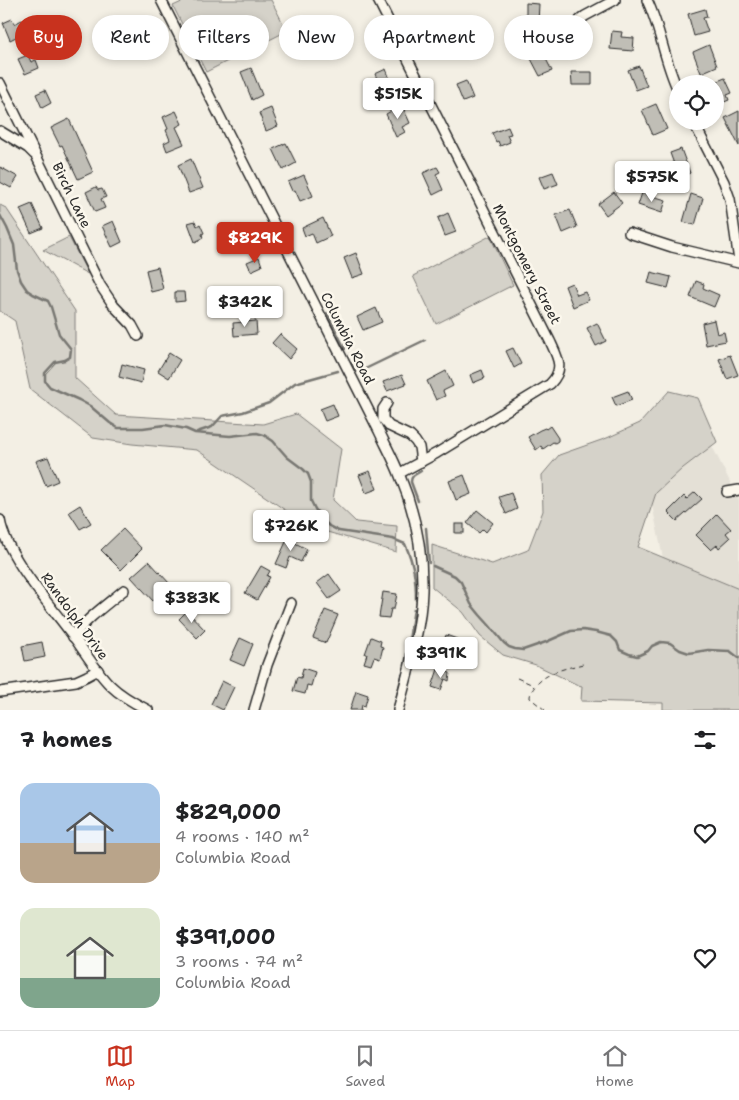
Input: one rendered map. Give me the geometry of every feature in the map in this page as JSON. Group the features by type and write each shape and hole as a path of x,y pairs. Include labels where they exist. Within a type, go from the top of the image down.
{"street":[{"name":"Columbia Road","path":"162,0 379,422 411,504 420,556 422,592 418,626 398,710"},
{"name":"Montgomery Street","path":"378,0 558,358 559,365 557,375 550,384 400,474"},
{"path":"587,15 615,0"},
{"path":"647,0 656,21 672,75"},
{"name":"Birch Lane","path":"0,83 100,285 114,306 132,325 138,336"},
{"path":"629,232 672,247 739,262 730,199 724,182 698,130"},
{"path":"0,131 28,148 38,158"},
{"path":"387,403 379,422 388,431 396,430 410,436 419,448 421,462"},
{"path":"727,492 739,490"},
{"name":"Randolph Drive","path":"0,524 6,539 25,572 103,678 122,696 148,710"},
{"path":"73,637 90,618 124,590"},
{"path":"254,710 267,665 291,603"},
{"path":"0,692 76,681 98,670"}],"path":[{"path":"545,710 530,698 530,693 541,679 551,673 583,664"},
{"path":"517,678 531,684 534,688"}],"shaded area":[{"path":"186,0 271,0 279,16 279,35 269,40 269,15 179,15 179,18 173,6"},
{"path":"200,60 230,60 206,72"},
{"path":"0,205 6,208 75,311 75,378 116,415 263,424 296,414 341,449 333,500 356,522 397,526 396,552 310,527 197,450 93,438 30,389 15,321 0,311"},
{"path":"490,236 513,285 436,324 413,276"},
{"path":"69,237 88,274 43,250"},
{"path":"669,391 698,398 717,442 683,468 656,493 638,547 739,589 739,710 663,710 663,703 581,701 582,686 536,665 503,655 480,636 463,612 432,587 432,545 492,564 528,550 543,511 542,475 559,455 607,438 640,423"},
{"path":"691,404 739,500 739,589 663,558 650,495"}],"building":[{"path":"526,3 539,4 538,15 526,15"},
{"path":"705,9 707,17 703,18 708,32 694,36 688,14"},
{"path":"12,19 15,24 15,38 10,40 3,23"},
{"path":"612,31 622,32 621,37 634,38 633,51 610,49"},
{"path":"709,45 717,66 701,73 693,52"},
{"path":"18,60 30,60 31,62 36,60 39,68 25,74"},
{"path":"532,60 546,60 552,71 540,76"},
{"path":"639,66 647,86 636,90 628,70"},
{"path":"251,68 262,95 252,100 241,72"},
{"path":"386,69 393,87 382,91 375,74"},
{"path":"571,72 592,72 592,85 572,85"},
{"path":"724,78 732,93 727,95 729,100 724,102"},
{"path":"466,81 473,98 463,102 456,85"},
{"path":"45,90 51,103 42,108 36,94"},
{"path":"656,104 667,129 653,135 642,110"},
{"path":"402,105 410,123 402,127 405,132 396,137 386,114"},
{"path":"271,108 278,126 266,131 259,113"},
{"path":"176,111 182,124 176,127 184,144 167,151 164,143 170,140 163,117"},
{"path":"739,111 739,146 725,118"},
{"path":"69,119 93,172 78,179 62,145 60,146 51,128"},
{"path":"508,127 511,134 507,135 510,142 500,146 492,133"},
{"path":"286,143 296,163 283,170 273,149"},
{"path":"681,149 690,173 679,178 670,153"},
{"path":"191,159 203,188 189,193 178,165"},
{"path":"0,167 18,177 11,188 0,182"},
{"path":"437,167 440,172 436,174 443,190 433,195 423,173"},
{"path":"553,172 558,184 544,189 539,177"},
{"path":"304,175 313,196 300,201 295,190 292,191 288,182"},
{"path":"96,187 98,190 102,189 106,197 101,199 105,208 95,212 86,192"},
{"path":"614,192 622,203 606,215 598,204"},
{"path":"642,193 666,200 662,213 638,205"},
{"path":"691,194 703,198 695,225 683,222"},
{"path":"32,204 43,228 31,233 20,209"},
{"path":"570,210 577,227 563,233 556,215"},
{"path":"448,213 456,232 445,236 438,218"},
{"path":"323,218 331,236 316,243 312,233 305,236 302,228"},
{"path":"113,221 122,242 112,247 102,226"},
{"path":"195,221 197,226 200,224 204,233 202,234 203,238 195,242 188,223"},
{"path":"356,253 364,274 352,278 344,258"},
{"path":"259,257 262,266 251,271 247,262"},
{"path":"158,267 163,289 151,292 146,270"},
{"path":"651,272 671,277 668,288 648,283"},
{"path":"696,281 704,284 703,288 719,295 714,307 690,297"},
{"path":"572,283 577,295 585,292 589,300 573,307 565,286"},
{"path":"175,292 184,292 185,301 175,302"},
{"path":"376,308 382,322 363,330 357,317"},
{"path":"714,320 717,334 724,332 726,341 706,345 702,323"},
{"path":"256,321 257,334 234,336 233,323"},
{"path":"597,323 606,341 596,346 587,328"},
{"path":"280,334 297,349 289,359 272,343"},
{"path":"513,348 521,364 514,368 506,351"},
{"path":"169,353 180,360 169,378 158,371"},
{"path":"730,355 738,375 727,379 719,359"},
{"path":"122,364 144,370 141,383 119,377"},
{"path":"482,370 485,378 473,383 470,375"},
{"path":"446,371 453,386 443,391 445,396 436,400 427,381"},
{"path":"402,375 406,384 387,391 383,382"},
{"path":"628,391 632,400 616,406 612,397"},
{"path":"333,404 338,416 325,421 320,409"},
{"path":"550,426 558,441 543,449 541,446 536,450 528,437"},
{"path":"48,457 58,481 46,486 36,461"},
{"path":"370,471 377,489 366,493 359,475"},
{"path":"464,475 471,494 456,500 449,481"},
{"path":"695,492 702,499 677,521 668,512 684,496 687,499"},
{"path":"511,493 517,509 506,514 499,497"},
{"path":"80,505 91,523 80,529 69,512"},
{"path":"477,510 493,523 486,532 483,529 479,533 467,523"},
{"path":"717,514 731,529 726,533 730,538 719,548 717,545 711,550 696,535"},
{"path":"455,524 464,524 464,533 455,533"},
{"path":"123,529 142,549 121,570 101,550"},
{"path":"289,535 297,539 295,543 307,549 301,562 290,557 286,568 276,564"},
{"path":"149,561 170,584 153,601 131,577"},
{"path":"261,566 270,571 267,576 270,577 257,600 245,593"},
{"path":"329,574 341,591 329,599 317,583"},
{"path":"383,592 397,594 394,609 391,609 389,618 379,617"},
{"path":"325,610 338,615 326,643 313,638"},
{"path":"187,611 205,630 197,638 179,619"},
{"path":"446,635 457,639 450,657 439,653"},
{"path":"371,637 381,641 380,646 383,647 380,659 374,657 371,665 364,663"},
{"path":"240,638 253,644 244,666 230,660"},
{"path":"42,642 45,657 25,661 22,646"},
{"path":"303,668 315,672 311,686 307,685 305,694 293,691 297,677 301,678"},
{"path":"438,669 450,673 449,681 445,679 441,690 432,687"},
{"path":"222,681 234,687 223,710 211,704"},
{"path":"356,691 368,695 365,706 362,705 361,710 350,710"}],"waterway":[{"path":"0,215 14,245 17,270 21,281 27,290 48,301 59,334 71,349 70,357 55,362 45,373 45,381 50,387 90,406 118,428 143,428 165,425 186,429 195,433 230,436 257,433 264,435 308,474 311,482 311,501 322,519 329,526 339,531 393,539 405,544 414,572 416,600"},
{"path":"327,313 345,349"},
{"path":"361,371 425,340"},
{"path":"351,363 355,371"},
{"path":"197,432 212,427 222,416 243,412 269,403 295,383 338,371"},
{"path":"382,447 386,455"},
{"path":"418,501 411,480 414,475 421,471"},
{"path":"426,528 429,563"},
{"path":"433,566 455,576 461,582 471,604 504,643 515,649 523,650 571,631 583,630 611,636 617,642 620,650 637,656 661,642 670,643 680,650 689,653 708,650 730,651 739,658"},
{"path":"405,665 414,609"},
{"path":"394,707 402,675"}]}
